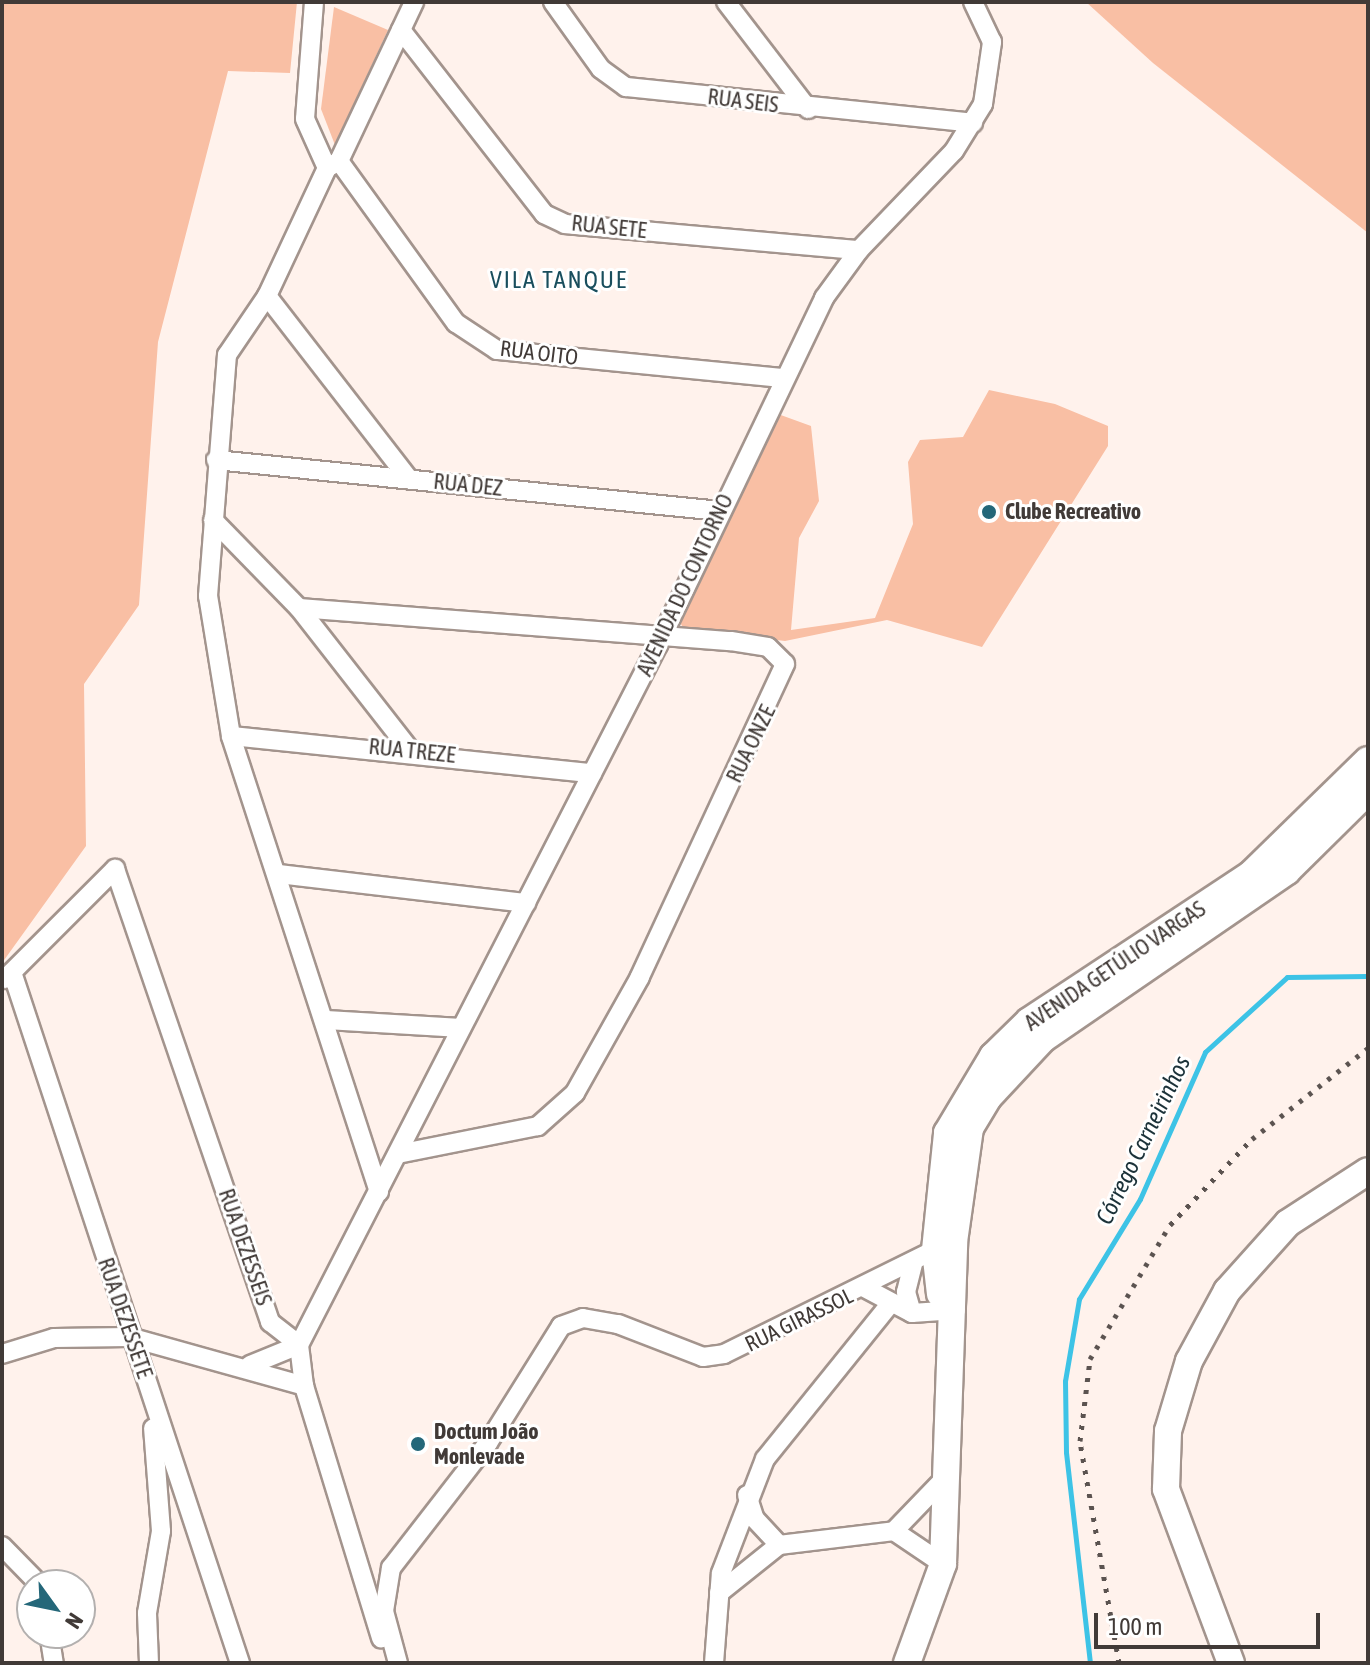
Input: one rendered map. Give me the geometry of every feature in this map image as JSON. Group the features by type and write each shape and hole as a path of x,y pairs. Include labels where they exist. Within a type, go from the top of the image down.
{"main road":[{"name":"AVENIDA GETÚLIO VARGAS","path":"907,1663 943,1564 949,1312 934,1251 961,1163 988,1098 1085,996 1251,874 1368,760"},
{"name":"AVENIDA GETÚLIO VARGAS","path":"1085,996 1287,871 1368,791"},
{"path":"1231,1663 1166,1489 1168,1431 1189,1361 1227,1291 1288,1223 1368,1171"},
{"path":"1200,1584 1221,1663"}],"street":[{"name":"RUA OITO","path":"314,2 305,119 333,164 456,323 497,350 781,378"},
{"path":"379,1192 327,1020 231,736 208,596 216,460 227,355 267,296 414,2"},
{"name":"RUA SEIS","path":"553,2 601,69 626,87 808,109 973,123"},
{"path":"726,2 808,109"},
{"name":"AVENIDA DO CONTORNO","path":"299,1345 663,635 781,378 859,250 973,123 992,80 993,55 973,2"},
{"name":"RUA SETE","path":"401,30 544,214 565,224 859,250"},
{"path":"267,296 409,479"},
{"name":"RUA DEZ","path":"216,460 720,511"},
{"path":"213,520 299,608 409,749"},
{"name":"RUA ONZE","path":"299,608 663,635 768,647 781,653 784,677 640,977 559,1114 538,1126 398,1154"},
{"name":"RUA TREZE","path":"231,736 409,749 592,773"},
{"name":"RUA DEZESSEIS","path":"7,978 115,869 270,1322 299,1345"},
{"path":"279,874 526,903"},
{"name":"RUA DEZESSETE","path":"7,978 240,1663"},
{"path":"327,1020 461,1028"},
{"path":"912,1313 906,1292 934,1251"},
{"name":"RUA GIRASSOL","path":"398,1663 384,1611 391,1568 494,1435 561,1326 583,1318 618,1324 703,1357 754,1345 934,1251"},
{"name":"RUA GIRASSOL","path":"863,1287 912,1313 949,1312"},
{"path":"714,1663 719,1593 747,1495 765,1459 890,1304"},
{"path":"2,1354 54,1338 129,1337 250,1365 304,1386"},
{"path":"250,1365 299,1345 304,1386 390,1663"},
{"path":"149,1392 161,1531 147,1613 149,1663"},
{"path":"719,1593 779,1545 894,1531 947,1476"},
{"path":"747,1495 755,1519 779,1545"},
{"path":"894,1531 943,1564"},
{"path":"2,1546 24,1569"}],"shaded area":[{"path":"2,2 297,2 290,73 228,71 158,342 139,605 84,684 86,846 2,963"},
{"path":"1086,2 1368,2 1368,233 1153,63"},
{"path":"334,7 388,30 335,145 321,109"},
{"name":"Clube Recreativo","path":"989,390 1055,404 1108,426 1108,446 982,647 887,620 785,641 684,629 679,621 778,414 811,426 819,501 799,538 791,630 875,618 913,524 908,462 920,440 963,437"}],"waterway":[{"name":"Córrego Carneirinhos","path":"1090,1663 1066,1452 1065,1381 1079,1299 1140,1199 1205,1052 1287,977 1368,976"}],"railway":[{"path":"1119,1663 1080,1441 1090,1359 1170,1225 1252,1139 1368,1048"}],"place":[{"name":"Clube Recreativo","path":"989,512"},
{"name":"Doctum João Monlevade","path":"418,1444"}],"district":[{"name":"VILA TANQUE","path":"559,280"}]}
